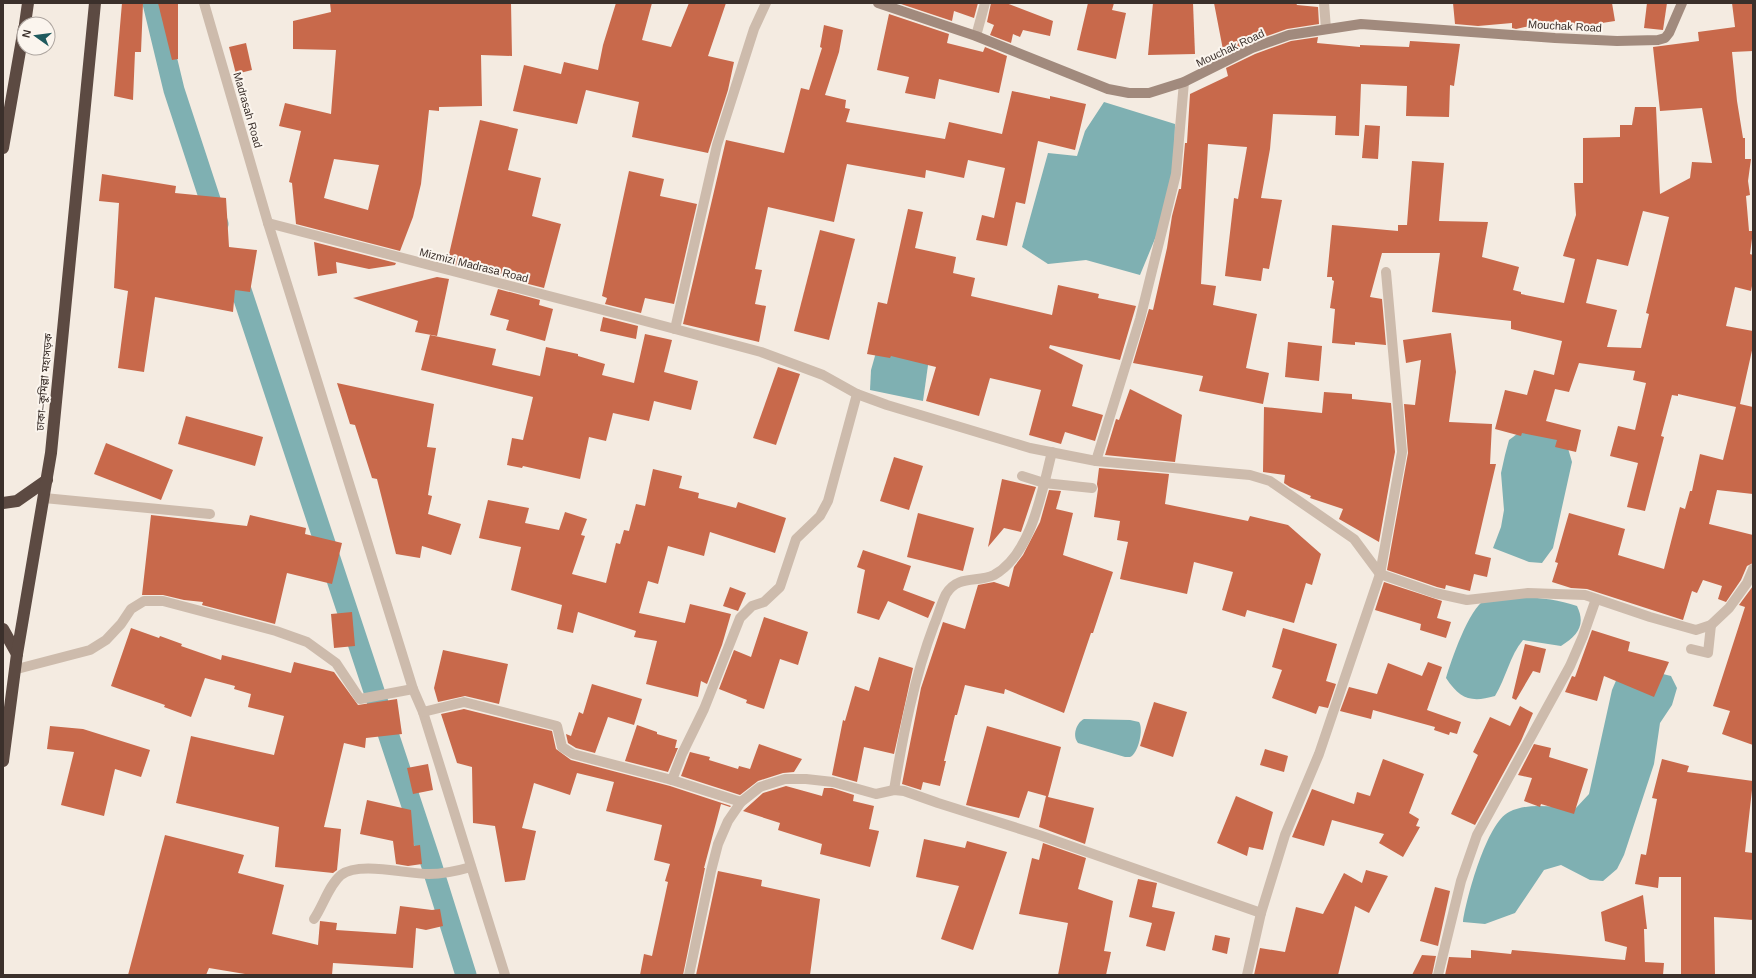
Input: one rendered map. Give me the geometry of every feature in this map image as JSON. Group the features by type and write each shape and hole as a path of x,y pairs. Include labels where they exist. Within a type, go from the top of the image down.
{"highway":[{"path":"26,16 28,3"},
{"name":"ঢাকা–কুমিল্লা মহাসড়ক","path":"3,761 17,654 51,452 95,3"},
{"path":"3,148 19,56"},
{"path":"3,504 17,501 47,480"},
{"path":"3,629 17,654"}],"street":[{"name":"Madrasah Road","path":"204,3 268,223 413,689 423,712 505,975"},
{"path":"676,328 717,145 754,29 766,3"},
{"name":"Mouchak Road","path":"878,3 976,36 1108,89 1129,93 1149,93 1184,82 1252,48 1289,35 1361,24 1555,38 1617,41 1658,40 1665,38 1669,33 1682,3"},
{"path":"976,36 985,3"},
{"path":"1324,3 1326,29"},
{"path":"1096,461 1140,319 1176,174 1184,82"},
{"name":"Mizmizi Madrasa Road","path":"268,223 676,328 761,352 823,375 857,394 982,434 1052,452 1096,461 1250,475 1270,481 1354,539 1380,574"},
{"path":"1247,975 1261,913 1285,835 1319,754 1380,574 1402,452 1386,272"},
{"path":"672,780 682,754 704,710 740,618 752,606 764,602 780,587 796,539 820,516 828,501 857,394"},
{"path":"894,790 902,745 919,674 930,637 947,593 961,581 993,576 1008,566 1022,547 1044,483 1052,452"},
{"path":"1022,476 1044,483 1092,488"},
{"path":"44,498 210,514"},
{"path":"1380,574 1435,593 1467,600 1528,593 1585,595 1663,622 1696,630 1711,625 1730,608 1747,582 1753,569"},
{"path":"1438,975 1461,881 1478,835 1570,666 1583,636 1596,599"},
{"path":"16,669 90,650 106,640 121,624 131,609 144,601 163,601 276,631 307,642 336,663 360,699 413,689"},
{"path":"1691,649 1708,654 1711,625"},
{"path":"423,712 464,702 544,721 557,726 562,746 573,754 672,780 741,802"},
{"path":"689,975 718,844 728,821 741,802 760,787 785,779 806,779 832,782 876,794 894,790 904,791 1039,835 1261,913"},
{"path":"314,919 341,875 352,870 370,869 429,874 452,872 471,867"}],"water":[{"path":"1104,102 1175,124 1174,172 1164,217 1140,275 1086,260 1048,264 1022,247 1048,153 1077,156 1085,131"},
{"path":"880,338 930,351 923,401 870,390 871,370"},
{"path":"1521,431 1554,435 1567,445 1572,462 1553,548 1542,563 1529,562 1493,548 1501,527 1504,510 1501,473 1505,455 1509,440"},
{"path":"1497,596 1547,599 1577,606 1581,619 1579,629 1572,638 1561,646 1523,640 1511,660 1495,696 1479,699 1467,698 1456,691 1446,678 1461,636 1473,613 1485,600"},
{"path":"1651,671 1671,676 1677,688 1672,705 1660,723 1654,764 1624,855 1617,869 1603,881 1590,880 1561,865 1544,870 1515,913 1485,924 1463,922 1468,897 1479,862 1493,830 1501,819 1509,812 1525,807 1550,806 1575,809 1589,794 1612,690 1618,676"},
{"path":"1084,719 1130,720 1139,722 1141,730 1139,741 1133,755 1130,757 1125,757 1078,743 1075,733 1079,723"}],"building":[{"path":"122,3 143,3 141,52 135,52 133,100 114,96"},
{"path":"158,3 178,3 178,59 172,60"},
{"path":"330,3 511,3 512,56 481,55 482,106 439,107 439,111 429,110 421,184 413,217 400,251 296,224 292,183 289,182 301,131 279,126 285,103 331,114 336,50 293,49 293,21 331,12","holes":["334,159 379,165 368,210 324,198"]},
{"path":"616,3 652,3 642,40 671,47 689,3 726,3 708,56 734,62 728,90 708,153 632,137 639,102 586,90 577,124 513,111 524,65 561,74 564,62 598,70 603,45"},
{"path":"898,3 978,3 974,18 954,11 952,21"},
{"path":"991,3 1006,3 1053,21 1050,36 1023,30 1020,37 1013,34 1011,43 990,35 994,25 987,22"},
{"path":"1088,3 1114,3 1112,10 1126,13 1116,59 1077,50"},
{"path":"1153,3 1193,3 1195,54 1148,55"},
{"path":"1214,3 1296,3 1297,5 1318,7 1319,24 1287,29 1250,42 1224,55"},
{"path":"1453,3 1612,3 1615,21 1589,25 1530,26 1516,29 1512,28 1512,23 1478,26 1455,24"},
{"path":"1647,3 1667,3 1663,30 1644,28"},
{"path":"1732,3 1753,3 1753,51 1732,52 1737,101 1743,138 1745,138 1745,159 1751,159 1748,181 1750,195 1746,196 1749,231 1753,231 1750,254 1753,255 1753,281 1751,291 1735,287 1726,326 1753,331 1753,346 1740,404 1753,407 1753,494 1717,490 1709,524 1753,535 1753,563 1747,566 1741,580 1726,602 1718,599 1722,586 1703,580 1697,593 1692,591 1683,620 1587,589 1571,588 1552,582 1558,563 1555,562 1569,513 1625,529 1618,555 1664,569 1680,507 1685,509 1690,491 1692,491 1700,454 1723,460 1736,407 1678,394 1678,396 1672,395 1661,436 1664,437 1645,511 1627,507 1638,463 1610,456 1618,426 1635,430 1646,383 1633,380 1635,371 1579,363 1569,392 1555,389 1546,421 1581,430 1576,452 1555,447 1557,440 1522,433 1521,436 1495,429 1505,390 1527,395 1534,370 1554,375 1562,341 1511,329 1511,321 1432,312 1440,253 1382,253 1370,297 1382,299 1386,345 1355,342 1355,345 1332,343 1335,309 1330,308 1334,281 1332,280 1332,277 1327,277 1332,225 1398,231 1398,225 1407,225 1412,161 1444,163 1439,221 1488,222 1482,257 1519,267 1513,290 1521,292 1521,294 1564,303 1575,259 1563,256 1576,215 1574,183 1583,183 1583,138 1620,137 1620,125 1632,125 1635,107 1656,107 1660,194 1690,178 1692,162 1712,163 1702,108 1660,111 1653,47 1699,41 1698,32 1735,27","holes":["1643,211 1669,217 1646,313 1649,314 1641,348 1607,347 1617,310 1586,303 1597,259 1628,266"]},
{"path":"889,14 949,34 947,43 983,52 985,47 1007,56 999,93 939,79 935,99 905,93 909,77 877,70"},
{"path":"824,25 843,30 839,52 825,95 846,100 845,108 850,109 846,122 945,139 949,122 1002,134 1012,91 1050,99 1050,96 1086,104 1075,150 1038,141 1025,204 1016,202 1007,246 976,240 982,215 994,218 1005,168 968,160 964,178 926,170 925,178 847,164 834,222 768,207 755,269 762,270 755,304 766,306 759,342 683,324 726,140 784,153 801,88 809,90 822,48 820,47"},
{"path":"1318,37 1317,43 1360,47 1360,45 1409,47 1410,41 1460,44 1454,86 1450,85 1449,117 1406,116 1407,86 1361,84 1359,136 1335,135 1336,116 1273,114 1270,149 1261,198 1282,200 1269,269 1263,268 1261,281 1225,276 1234,198 1238,199 1247,147 1208,144 1201,284 1216,286 1213,305 1257,314 1246,368 1269,373 1263,404 1199,391 1203,376 1133,363 1149,309 1153,310 1167,248 1172,216 1179,189 1181,189 1185,143 1187,143 1190,94 1228,76 1226,68 1255,54 1291,41"},
{"path":"246,43 252,70 236,74 229,47"},
{"path":"480,120 518,129 508,170 541,178 532,216 561,224 544,288 447,263"},
{"path":"1365,125 1380,126 1378,159 1362,158"},
{"path":"629,171 664,179 660,196 697,204 674,304 645,298 641,313 605,304 607,298 602,296"},
{"path":"102,174 176,186 175,193 226,198 229,247 257,250 250,292 235,290 233,312 155,297 144,372 118,368 128,291 114,288 119,203 99,201"},
{"path":"908,209 923,212 915,248 956,257 953,273 975,278 971,296 1052,315 1058,285 1099,294 1098,298 1136,306 1120,360 1050,345 1049,348 1083,365 1072,406 1103,415 1095,441 1065,432 1061,444 1029,435 1041,390 990,378 979,416 926,401 936,367 891,356 890,358 867,354 878,302 887,304"},
{"path":"820,230 855,239 829,340 794,331"},
{"path":"314,242 396,263 395,265 369,269 336,262 337,273 318,276"},
{"path":"437,277 449,279 437,336 415,332 418,321 353,298"},
{"path":"498,289 540,300 539,305 553,309 545,341 506,330 509,320 490,315"},
{"path":"603,317 638,326 636,339 600,331"},
{"path":"1451,333 1456,372 1449,422 1492,424 1490,464 1496,464 1475,554 1491,558 1487,577 1474,574 1470,591 1446,585 1445,589 1437,587 1387,570 1408,453 1404,404 1415,405 1421,360 1406,363 1403,340"},
{"path":"645,334 672,340 664,372 698,381 691,410 654,401 649,421 613,413 606,441 589,437 580,479 523,466 522,468 507,465 512,438 523,440 533,397 421,370 430,335 496,349 492,365 540,376 546,347 578,354 578,356 605,364 602,375 634,383"},
{"path":"1288,342 1322,346 1319,381 1285,377"},
{"path":"778,367 800,374 776,445 753,438"},
{"path":"337,383 434,404 427,447 436,448 428,495 432,496 428,514 461,524 451,555 422,546 420,558 396,554 377,479 372,478 355,425 350,424"},
{"path":"1130,389 1182,415 1175,462 1105,455 1116,419 1119,420"},
{"path":"1324,392 1352,394 1352,399 1391,403 1395,452 1379,542 1339,519 1343,509 1310,498 1311,496 1290,487 1284,483 1285,475 1263,472 1264,407 1322,413"},
{"path":"186,416 263,437 255,466 178,444"},
{"path":"106,443 173,470 161,500 94,474"},
{"path":"894,457 923,466 909,510 880,501"},
{"path":"1099,468 1169,474 1165,504 1248,521 1250,516 1288,525 1321,554 1312,585 1306,583 1294,623 1247,610 1245,617 1222,610 1233,572 1194,562 1187,594 1120,579 1128,542 1117,540 1120,521 1094,517"},
{"path":"653,469 682,476 679,488 699,493 698,498 736,508 738,502 786,518 775,553 710,532 704,556 668,546 658,584 648,581 639,613 685,623 690,604 731,614 722,645 707,684 701,681 698,697 646,684 657,641 634,637 636,631 578,612 573,633 557,629 562,605 511,590 521,547 479,538 488,500 529,508 525,523 559,530 565,512 587,519 581,535 585,536 572,574 606,583 616,543 620,544 624,530 629,531 636,504 645,506"},
{"path":"1002,479 1036,487 1021,532 1004,528 988,547"},
{"path":"1049,490 1061,491 1056,509 1073,513 1063,555 1113,572 1064,713 1005,689 1004,694 965,685 957,715 955,715 944,761 946,761 940,786 923,782 921,790 902,784 921,688 943,622 965,629 978,585 994,582 1009,587 1014,567 1023,555 1040,522"},
{"path":"918,513 974,528 963,571 907,557"},
{"path":"151,515 247,526 250,515 306,528 305,534 342,543 332,584 287,573 275,624 202,605 203,602 184,600 163,595 142,595"},
{"path":"863,550 911,566 903,590 935,602 928,618 888,601 879,620 857,613 865,570 857,567"},
{"path":"1384,582 1442,601 1437,618 1451,622 1446,638 1420,630 1421,624 1375,610"},
{"path":"1753,586 1753,745 1722,734 1730,711 1713,706 1745,607 1739,605"},
{"path":"730,587 746,593 738,611 723,606"},
{"path":"352,612 355,646 334,648 331,614"},
{"path":"764,617 808,632 798,665 780,659 764,709 746,703 747,700 719,689 734,650 751,657"},
{"path":"131,628 159,638 160,636 182,644 181,646 221,660 222,655 291,673 294,662 334,672 358,705 397,699 402,734 366,738 365,748 344,743 324,827 341,829 337,870 333,873 275,867 279,827 176,803 191,736 274,755 284,716 248,707 251,694 234,689 235,686 205,678 191,717 164,707 165,705 111,686"},
{"path":"1283,628 1337,644 1326,681 1336,684 1328,708 1319,706 1316,714 1272,698 1282,670 1272,667"},
{"path":"1592,630 1630,642 1628,651 1669,662 1654,697 1604,676 1597,701 1565,692 1572,676 1575,677"},
{"path":"1525,644 1546,649 1540,673 1533,671 1516,700 1512,698"},
{"path":"443,650 508,664 499,704 465,696 438,702 434,688"},
{"path":"879,657 913,668 894,754 864,747 857,782 832,775 843,720 845,721 855,686 869,691"},
{"path":"1428,662 1442,667 1427,710 1461,722 1457,734 1450,732 1449,735 1434,730 1435,727 1373,710 1371,719 1340,711 1349,687 1377,694 1388,663 1422,676"},
{"path":"592,684 642,699 634,725 608,717 595,753 576,748 568,743 566,734 571,736 579,712 583,714"},
{"path":"1154,702 1187,712 1173,757 1140,746"},
{"path":"1520,706 1533,713 1521,741 1475,825 1451,814 1478,755 1473,752 1490,717 1510,726"},
{"path":"464,709 552,731 556,749 571,760 670,786 731,806 721,804 704,868 683,975 640,975 644,954 652,956 668,882 665,881 670,864 654,860 662,825 606,811 614,782 577,773 570,795 534,783 522,828 536,831 525,880 505,882 495,826 473,823 472,767 457,763 441,714"},
{"path":"637,725 657,732 657,734 677,740 675,748 678,748 668,772 625,761"},
{"path":"50,726 83,729 150,750 141,777 115,769 104,816 61,805 74,752 47,749"},
{"path":"987,726 1061,747 1048,797 1094,808 1085,844 1039,827 1046,796 1028,791 1019,818 966,805"},
{"path":"759,744 802,759 794,772 783,773 758,781 740,795 681,776 690,752 710,757 709,760 738,769 739,766 750,769"},
{"path":"1534,744 1551,748 1549,757 1588,769 1574,814 1541,804 1540,807 1524,801 1532,778 1518,775"},
{"path":"1265,749 1288,756 1284,772 1260,765"},
{"path":"1383,759 1424,774 1409,813 1419,819 1416,826 1420,827 1403,857 1379,843 1384,834 1332,820 1324,846 1292,837 1312,789 1354,804 1357,792 1370,796"},
{"path":"1662,759 1689,766 1687,772 1753,781 1745,852 1753,853 1753,920 1714,917 1715,975 1681,975 1681,877 1659,877 1658,888 1635,884 1641,854 1646,855 1657,799 1652,798"},
{"path":"428,764 433,790 413,794 407,768"},
{"path":"786,786 822,796 824,788 832,788 854,795 853,801 874,806 869,829 879,831 870,867 820,854 822,844 778,830 780,823 743,811 763,793"},
{"path":"1236,796 1273,812 1263,850 1249,847 1247,856 1217,843"},
{"path":"367,800 411,810 414,846 420,845 422,864 408,866 396,864 393,841 360,834"},
{"path":"165,835 244,855 238,873 284,885 272,934 318,945 320,921 337,923 336,930 396,934 400,906 432,910 440,909 443,926 426,930 416,928 413,968 333,963 332,975 251,975 209,968 206,975 128,975"},
{"path":"924,839 965,848 967,841 1007,852 973,950 941,939 959,886 916,877"},
{"path":"1043,843 1086,858 1078,889 1113,901 1104,951 1111,952 1106,975 1058,975 1068,923 1019,914 1032,858 1039,860"},
{"path":"1366,870 1388,876 1369,913 1355,906 1338,975 1254,975 1260,948 1285,952 1296,907 1323,914 1344,873 1362,883"},
{"path":"718,871 762,880 761,886 820,899 810,975 696,975"},
{"path":"1138,879 1157,883 1152,907 1175,912 1165,951 1146,946 1152,923 1129,917"},
{"path":"1435,887 1450,891 1438,946 1420,941"},
{"path":"1643,895 1647,929 1644,929 1645,962 1664,963 1663,975 1445,975 1449,957 1471,958 1471,950 1511,954 1512,950 1625,960 1627,947 1605,941 1601,912"},
{"path":"1215,935 1230,938 1227,954 1212,950"},
{"path":"1422,955 1436,956 1432,975 1412,975"}],"waterway":[{"path":"153,3 174,90 218,224"},
{"path":"232,263 430,860 466,975"}]}
